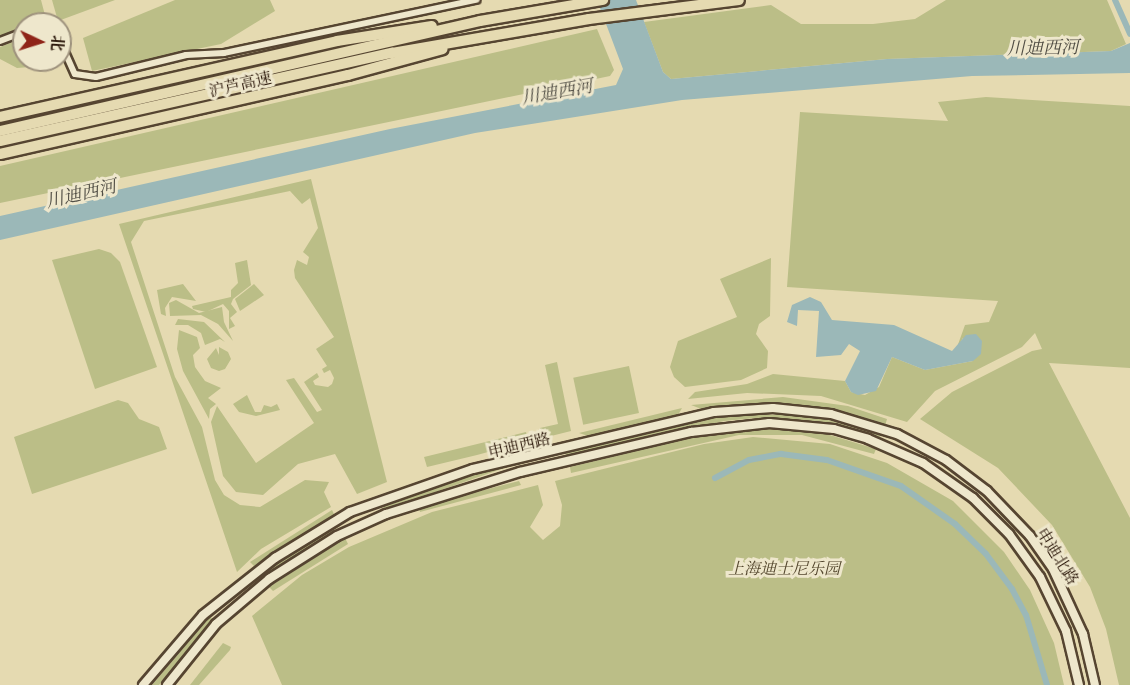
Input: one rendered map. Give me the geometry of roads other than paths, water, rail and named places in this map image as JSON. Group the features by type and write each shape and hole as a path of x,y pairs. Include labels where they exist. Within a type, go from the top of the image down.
{"highway":[{"name":"沪芦高速","path":"0,117 358,37 480,21 603,0"},
{"name":"沪芦高速","path":"0,141 392,53 590,19 739,0"},
{"name":"沪芦高速","path":"0,130 480,21"},
{"name":"沪芦高速","path":"0,156 348,75 486,37"},
{"path":"0,109 26,108 142,85"}],"street":[{"path":"72,67 75,74 96,77 186,55 224,53 476,0"},
{"name":"申迪西路","path":"143,685 198,620 275,558 350,512 473,469 714,412 773,408 819,412 873,425 908,439 958,467"},
{"name":"申迪西路","path":"167,685 216,624 269,579 313,550 405,506 517,473 691,432 769,423 852,434 904,453 949,479"},
{"name":"申迪北路","path":"958,467 1005,508 1053,569 1083,634 1095,685"},
{"name":"申迪北路","path":"949,479 1001,525 1040,577 1066,631 1079,685"}],"water":[{"path":"597,0 636,0 663,72 671,79 887,59 1111,51 1130,43 1130,73 972,76 682,100 475,133 0,240 0,216 390,129 616,85 623,69"},
{"path":"810,297 821,302 832,320 894,325 952,351 966,335 976,334 982,341 981,354 973,361 925,370 892,357 876,391 858,395 851,392 845,381 860,351 849,344 841,355 816,357 819,311 798,310 797,326 787,322 792,305"}],"waterway":[{"path":"1115,0 1130,34"},
{"path":"715,478 749,460 781,454 827,460 901,486 955,524 986,554 1012,589 1026,615 1047,685"}],"water label":[{"name":"川迪西河","path":"1043,48"},
{"name":"川迪西河","path":"557,92"},
{"name":"川迪西河","path":"81,194"}],"park label":[{"name":"上海迪士尼乐园","path":"784,568"}]}
